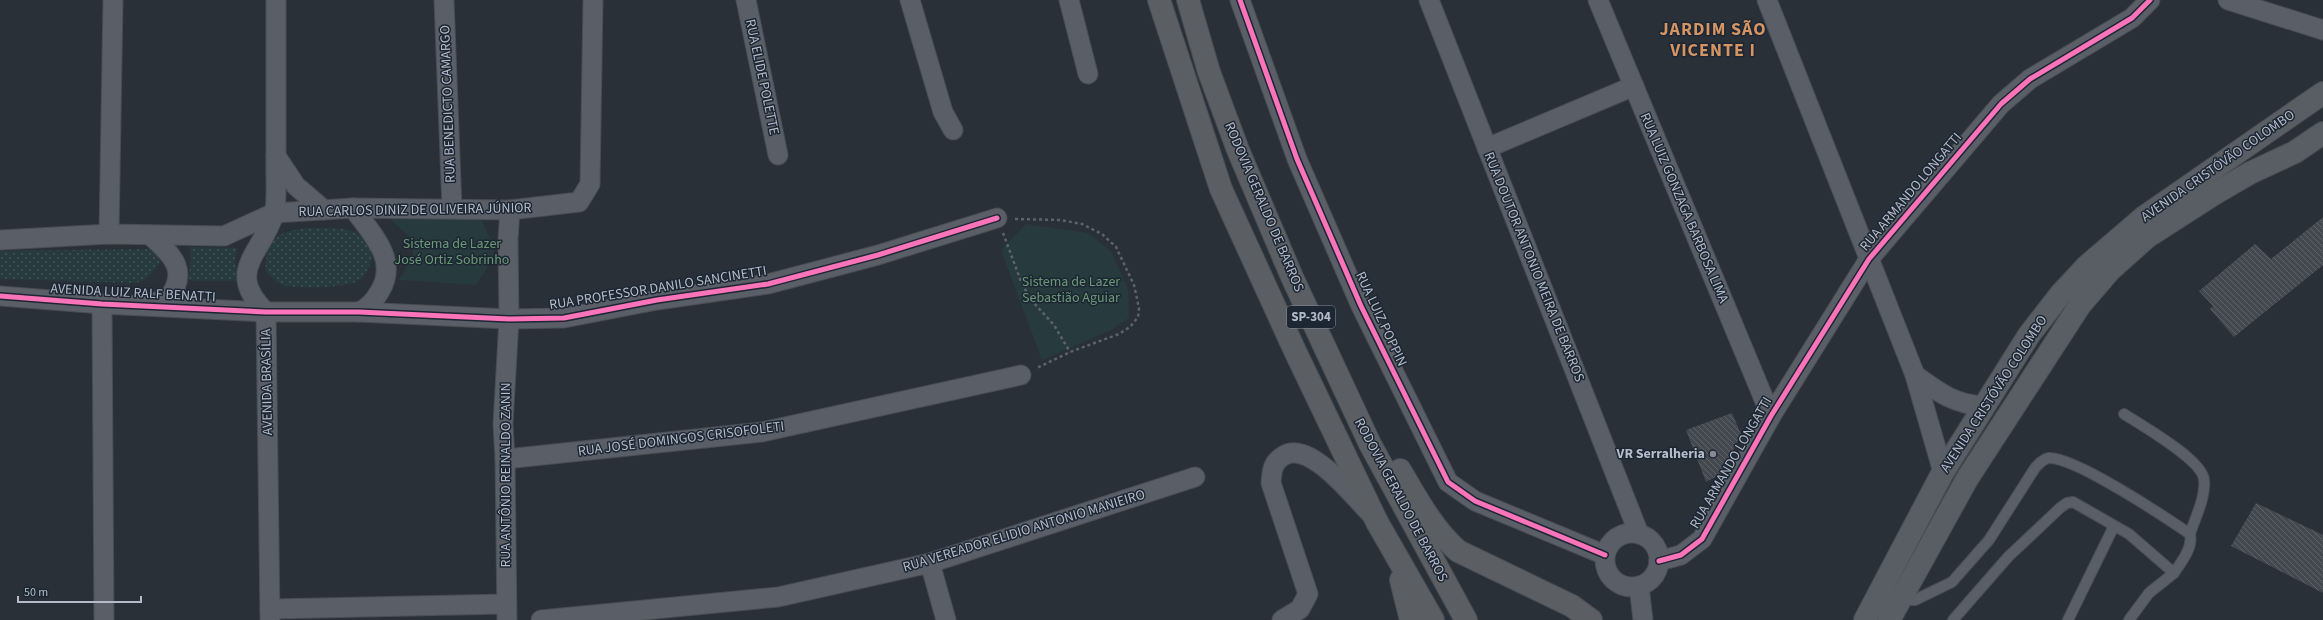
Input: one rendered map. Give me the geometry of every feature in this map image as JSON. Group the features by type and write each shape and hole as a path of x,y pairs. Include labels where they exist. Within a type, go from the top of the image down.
{"highway":[{"name":"RODOVIA GERALDO DE BARROS","path":"1159,0 1221,190 1295,351 1378,522 1394,553 1433,620"},
{"name":"RODOVIA GERALDO DE BARROS","path":"1188,0 1209,72 1238,150 1292,277 1370,444 1466,620"},
{"path":"1310,315 1346,370 1385,445 1430,520 1444,538 1458,551 1572,606 1591,620"},
{"path":"1394,553 1411,620"}],"main road":[{"name":"AVENIDA CRISTÓVÃO COLOMBO","path":"1865,620 1943,472 2029,335 2060,294 2118,237 2323,93"},
{"name":"AVENIDA CRISTÓVÃO COLOMBO","path":"1889,620 1968,479 2080,305 2110,270 2147,237 2250,173 2296,152 2323,133"}],"street":[{"path":"109,234 113,0"},
{"name":"AVENIDA BRASÍLIA","path":"270,615 266,312 256,303 247,280 246,269 274,213 276,156 276,0"},
{"name":"RUA BENEDICTO CAMARGO","path":"444,0 452,208"},
{"name":"RUA CARLOS DINIZ DE OLIVEIRA JÚNIOR","path":"274,213 353,208 452,208 510,210 579,202 590,184 593,0"},
{"name":"RUA ELIDE POLETTE","path":"746,0 778,155"},
{"path":"910,0 943,112 953,130"},
{"path":"1069,0 1088,74"},
{"name":"RUA LUIZ POPPIN","path":"1240,0 1297,159 1361,306 1448,482 1475,501 1606,555"},
{"name":"RUA DOUTOR ANTONIO MEIRA DE BARROS","path":"1429,0 1639,534"},
{"name":"RUA LUIZ GONZAGA BARBOSA LIMA","path":"1598,0 1770,416"},
{"path":"1767,0 1915,375 1943,472"},
{"name":"RUA ARMANDO LONGATTI","path":"1659,561 1681,555 1702,539 1770,416 1870,260 2001,104 2030,79 2132,18 2150,0"},
{"path":"2228,0 2323,30"},
{"path":"1487,148 1634,86"},
{"path":"276,156 296,186 324,210"},
{"path":"353,208 383,249 387,261 387,273 384,285 366,309 359,312"},
{"name":"RUA ANTÔNIO REINALDO ZANIN","path":"506,612 505,459 503,424 509,319 508,239 510,210"},
{"path":"0,240 109,234 150,236 224,236 274,213"},
{"name":"RUA PROFESSOR DANILO SANCINETTI","path":"266,312 359,312 509,319 564,318 657,300 768,284 878,255 998,218"},
{"name":"AVENIDA LUIZ RALF BENATTI","path":"102,304 157,302 167,300 174,292 178,284 179,275 169,252 150,236"},
{"name":"AVENIDA LUIZ RALF BENATTI","path":"0,296 102,304 266,312"},
{"path":"102,304 104,620"},
{"name":"RUA JOSÉ DOMINGOS CRISOFOLETI","path":"505,459 762,432 1021,375"},
{"path":"1915,375 1948,399 1964,404 1985,406"},
{"path":"1282,620 1300,609 1308,594 1272,483 1272,468 1278,459 1287,453 1299,454 1311,458 1326,467 1378,522"},
{"name":"RUA VEREADOR ELIDIO ANTONIO MANIEIRO","path":"541,620 778,597 930,563 1195,477"},
{"path":"1626,534 1639,534 1654,544 1659,561 1653,577 1638,586 1621,584 1608,572 1606,555 1614,539 1626,534"},
{"path":"930,563 946,620"},
{"path":"1638,586 1643,620"},
{"path":"270,615 506,612"}],"lane":[{"path":"2124,414 2163,438 2196,464 2205,478 2203,492 2190,534 2192,541 2189,548 2174,573 2149,592 2130,620"},
{"path":"1900,600 1915,600 1952,582 1989,540 2035,468 2042,460 2049,458 2074,465 2152,508 2190,534"},
{"path":"1953,620 2008,557 2067,503 2074,502 2130,534 2174,573"},
{"path":"2068,620 2114,526"}],"path":[{"path":"1021,375 1070,352 1119,334 1130,327 1138,317 1139,308 1134,285 1116,247 1102,234 1082,224 1060,220 998,218 1022,284 1032,301 1054,325 1070,352"}],"green space":[{"name":"Sistema de Lazer José Ortiz Sobrinho","path":"390,219 481,219 492,242 494,257 476,285 399,280 412,258 414,241"},
{"name":"Sistema de Lazer Sebastião Aguiar","path":"1026,224 1088,233 1111,251 1128,289 1129,318 1111,330 1042,360 1001,250"},
{"path":"306,228 340,228 362,237 369,245 373,256 364,276 356,282 341,286 320,287 283,285 274,280 266,272 267,252 270,245 280,235"},
{"path":"190,247 237,248 235,261 241,281 193,281 189,279 191,257"},
{"path":"157,249 160,262 158,266 144,280 136,283 0,279 0,251"}],"building":[{"path":"2323,217 2323,265 2234,337 2210,309 2213,306 2199,291 2255,244 2271,259"},
{"name":"VR Serralheria","path":"1732,413 1741,434 1721,474 1706,482 1686,430"},
{"path":"2256,503 2323,535 2323,593 2231,546"}],"cycle path":[{"path":"1240,0 1297,159 1361,306 1448,482 1475,501 1605,555"},
{"path":"1659,561 1681,555 1702,539 1771,416 1869,259 2001,104 2030,79 2132,18 2150,0"},
{"path":"0,296 102,304 266,312 359,312 509,319 564,318 657,300 768,284 878,255 997,218"}],"place":[{"name":"VR Serralheria","path":"1713,454"}],"district":[{"name":"JARDIM SÃO VICENTE I","path":"1713,39"}]}
